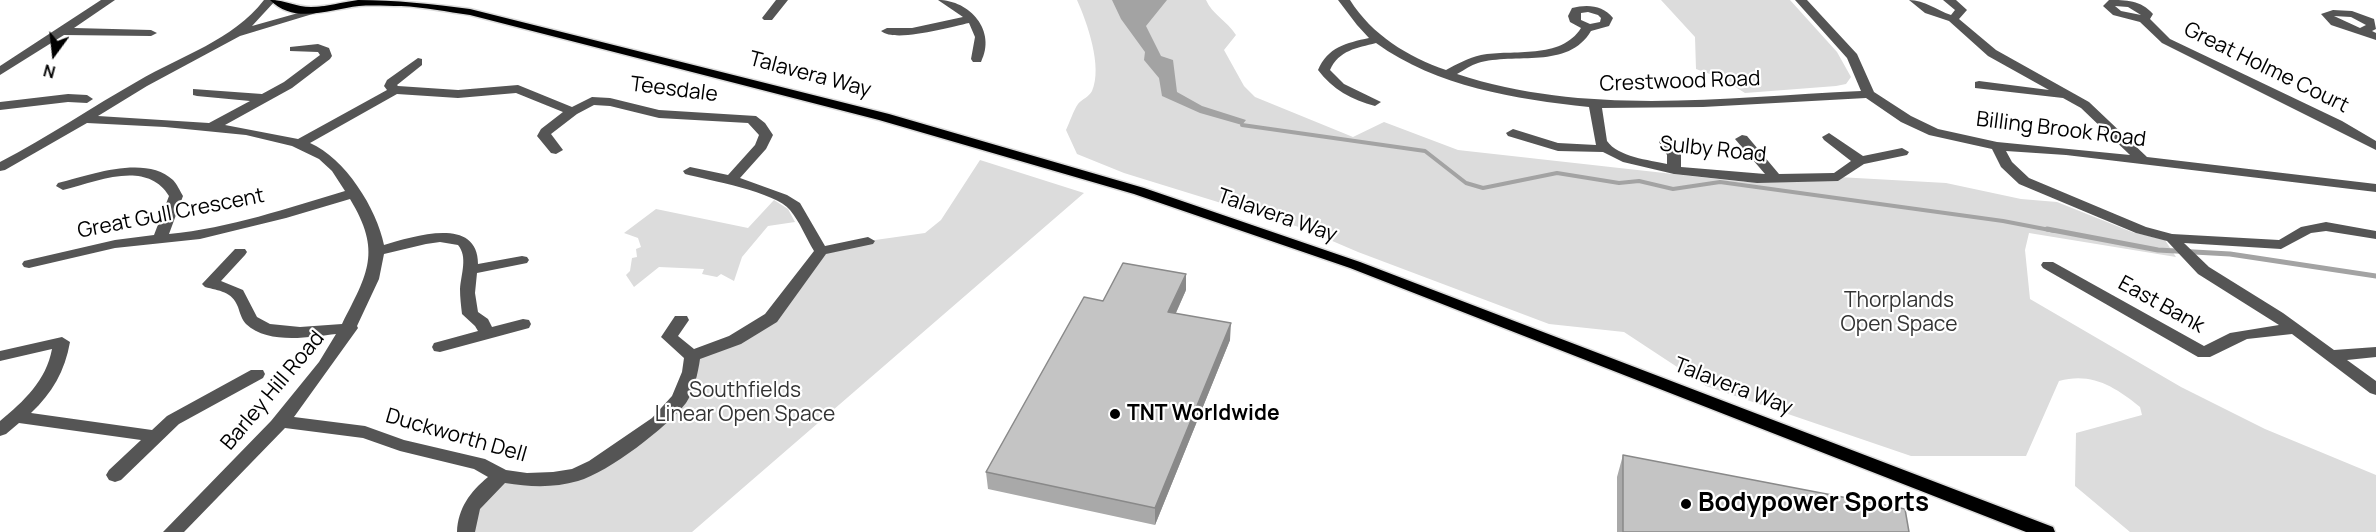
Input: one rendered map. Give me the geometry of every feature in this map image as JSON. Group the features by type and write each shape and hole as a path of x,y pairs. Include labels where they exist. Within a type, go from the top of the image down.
{"main road":[{"name":"Talavera Way","path":"276,0 287,7 322,9 364,1 402,3 470,12 884,117 1149,194 1355,265 2046,532"},
{"name":"Talavera Way","path":"442,0 470,12"}],"street":[{"path":"0,71 22,59 59,31 110,0"},
{"path":"226,39 257,16 270,0"},
{"path":"768,18 782,0"},
{"path":"944,0 972,19 982,38 977,59"},
{"name":"Crestwood Road","path":"1344,0 1356,20 1378,39 1406,57 1446,75 1528,97 1595,105 1671,106 1780,97 1869,94"},
{"path":"1801,0 1829,28 1853,57 1869,94"},
{"path":"1915,0 1929,11 1953,19 1992,53 2085,105 2144,161"},
{"path":"1949,0 1961,10 1953,19"},
{"path":"0,167 86,119 144,82 226,39 276,21 322,9"},
{"path":"887,31 912,31 972,19"},
{"name":"Great Holme Court","path":"2144,20 2166,40 2196,58 2337,124 2376,146"},
{"path":"1446,75 1477,60 1552,52 1569,47 1583,36 1587,27"},
{"path":"2364,30 2376,37"},
{"path":"59,31 151,33"},
{"path":"1375,102 1347,91 1331,81 1324,70 1327,59 1334,52 1378,39"},
{"path":"210,128 288,85 326,56 325,50 318,48 294,49"},
{"path":"0,58 22,59"},
{"path":"394,90 390,86 391,82 418,63"},
{"path":"1979,85 2068,96"},
{"path":"299,144 394,90 458,94 518,89 573,111"},
{"path":"197,92 261,98"},
{"name":"Billing Brook Road","path":"1869,94 1920,126 1968,142 2066,151 2376,188"},
{"path":"0,105 87,99"},
{"name":"Teesdale","path":"556,150 544,136 552,126 592,101 610,102 659,114 751,119 766,135 761,146 731,180"},
{"path":"1513,133 1547,146 1578,151 1605,148 1600,141 1595,105"},
{"name":"Barley Hill Road","path":"86,119 210,128 299,144 334,162 366,212 377,252 371,282 338,349 311,385 243,461 172,532"},
{"path":"1829,137 1860,161"},
{"path":"1742,140 1775,178"},
{"path":"1666,142 1674,155 1674,170"},
{"path":"1997,146 2006,164 2024,181 2110,219 2141,230 2172,237 2281,245 2294,240 2307,230 2323,226 2376,235"},
{"name":"Sulby Road","path":"1605,148 1628,159 1674,170 1757,178 1838,177 1860,161 1902,152"},
{"path":"690,171 731,180 782,198 795,207 821,251"},
{"path":"63,186 125,172 160,175 171,184 176,196 161,237"},
{"name":"Great Gull Crescent","path":"29,264 115,244 200,234 229,228 354,193"},
{"path":"377,252 430,237 463,243 468,248 471,270 468,286 470,314 482,323 486,334"},
{"path":"2172,237 2191,262 2209,277 2264,308 2376,389"},
{"path":"681,320 669,337 692,356 735,340 771,318 821,251 868,241"},
{"path":"240,252 210,284 231,287 241,294 251,320 264,328 281,332 350,328"},
{"path":"471,270 522,260"},
{"name":"East Bank","path":"2048,265 2204,353 2222,340 2250,332 2293,329"},
{"path":"440,347 524,324"},
{"path":"0,356 62,342 59,364 52,377 16,417 0,430"},
{"path":"2329,356 2376,352"},
{"name":"Duckworth Dell","path":"279,421 365,432 400,446 479,464 502,476 527,480 553,479 576,475 595,466 658,422 680,398 690,372 692,356"},
{"path":"116,475 154,436 174,420 207,399 234,389 257,374"},
{"path":"16,417 154,436"},
{"path":"466,532 466,520 472,504 502,476"}],"green space":[{"name":"Thorplands Open Space","path":"1077,0 1206,0 1236,35 1224,50 1244,86 1255,97 1353,137 1384,122 1458,150 1745,182 1775,178 1838,177 1946,183 2021,199 2057,202 2132,232 2165,240 2176,257 2029,233 2025,250 2030,299 2181,387 2265,429 2376,475 2376,532 2130,532 2075,486 2076,433 2142,415 2140,407 2102,383 2082,378 2059,381 2026,456 1911,456 1706,386 1624,332 1549,324 1358,252 1302,228 1124,173 1077,154 1066,130 1078,104 1092,91 1096,70 1089,32"},
{"path":"1661,0 1790,0 1837,52 1851,77 1846,84 1836,86 1745,93 1721,78 1696,69 1695,37"},
{"name":"Southfields Linear Open Space","path":"980,160 1084,193 692,532 466,532 472,504 502,476 576,475 680,398 692,356 771,318 821,251 868,241 925,233 941,220"},
{"path":"774,200 788,209 795,222 768,226 742,257 734,281 721,274 717,277 702,274 704,269 659,267 634,287 626,275 630,271 632,258 637,257 636,249 641,247 638,238 624,233 656,209 748,228"}],"shaded area":[{"path":"1112,0 1167,0 1146,26 1161,56 1173,60 1177,92 1202,106 1246,120 1242,125 1200,113 1162,96 1159,78 1144,60 1145,52 1121,19"}],"building":[{"name":"TNT Worldwide","path":"1123,263 1186,274 1168,312 1231,323 1155,508 986,472 1084,297 1103,301"},
{"path":"1623,455 1905,509 1909,532 1623,532"}],"waterway":[{"path":"1242,125 1425,151 1466,183 1483,188 1557,173 1619,183 1639,181 1673,189 1720,182 2003,221 2055,231"},
{"path":"2047,229 2158,250 2230,254 2376,276"}],"place":[{"name":"TNT Worldwide","path":"1115,414"},
{"name":"Bodypower Sports","path":"1686,504"}]}
